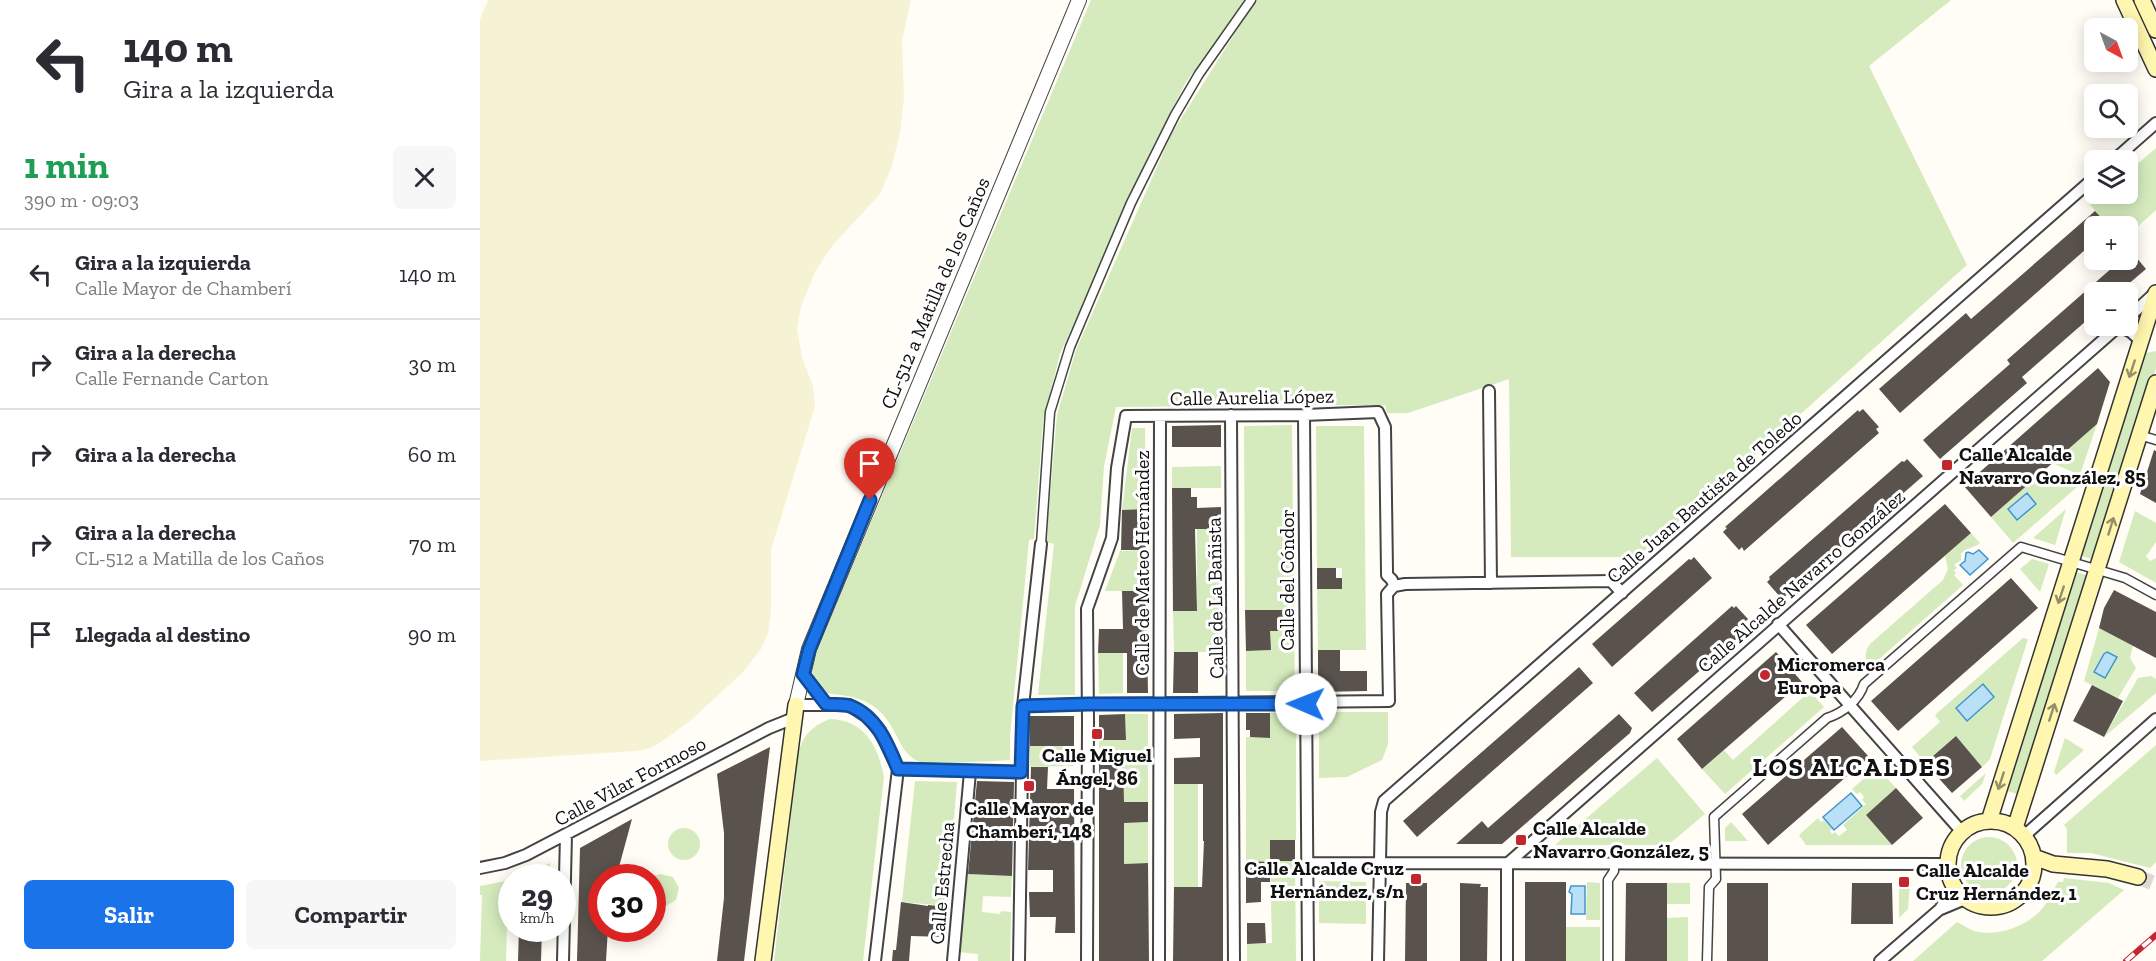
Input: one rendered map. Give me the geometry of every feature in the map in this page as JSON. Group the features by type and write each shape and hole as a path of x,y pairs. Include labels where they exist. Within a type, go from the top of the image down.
{"main road":[{"path":"2124,0 2156,69"},
{"path":"2142,0 2156,30"},
{"path":"1989,821 2156,292"},
{"path":"2019,832 2156,382"},
{"path":"763,961 795,712"},
{"path":"1989,821 2002,822 2019,832 2034,864 2030,884 2023,894 2013,902 2001,907 1988,908 1976,905 1959,893 1950,880 1947,864 1954,841 1962,832 1970,826 1989,821"},
{"path":"2034,864 2107,869 2138,877"}],"street":[{"name":"CL-512 a Matilla de los Caños","path":"795,712 809,650 1079,0"},
{"path":"1019,961 1023,706 1041,544 1050,412 1070,347 1131,202 1174,115 1199,74 1251,0"},
{"path":"2125,150 2156,123"},
{"name":"Calle Juan Bautista de Toledo","path":"1378,961 1379,864 1381,812 1384,801 2084,187"},
{"path":"2138,309 2156,292"},
{"name":"Calle Alcalde Navarro González","path":"1507,864 2108,336"},
{"name":"Calle Alcalde Navarro González","path":"2135,336 2141,341"},
{"path":"1489,390 1491,583"},
{"name":"Calle Aurelia López","path":"1088,704 1087,609 1112,538 1117,468 1126,416 1304,415 1378,412 1385,427 1387,570 1394,586"},
{"name":"Calle de La Bañista","path":"1231,415 1234,961"},
{"name":"Calle del Cóndor","path":"1304,415 1308,961"},
{"name":"Calle de Mateo Hernández","path":"1159,961 1160,416"},
{"path":"2139,435 2156,440"},
{"path":"1707,961 1709,887 1716,879 1714,817 1827,718 1837,715 1849,705 1861,694 1864,684 2021,547 2125,578 2156,596"},
{"path":"1023,706 1389,702 1388,594 1394,586 1611,581 1622,593"},
{"path":"1778,624 1962,832"},
{"path":"803,674 826,704"},
{"path":"795,712 826,704 849,705 866,716 880,731 898,769 875,961"},
{"path":"1087,961 1088,704"},
{"name":"Calle Vilar Formoso","path":"480,868 515,859 566,835 795,712"},
{"path":"2019,832 2156,719"},
{"path":"898,769 1021,772"},
{"name":"Calle Estrecha","path":"953,961 970,772"},
{"path":"563,961 566,835"},
{"path":"1307,863 1947,864"},
{"path":"1507,864 1507,961"},
{"path":"1608,961 1608,879 1614,871 1614,864"},
{"path":"1880,961 1959,893"}],"shaded area":[{"path":"488,0 911,0 902,40 904,98 900,133 891,169 880,194 833,245 816,270 801,306 797,328 802,358 813,386 815,406 771,550 771,611 768,633 761,649 743,672 690,721 651,748 636,751 480,761 480,19"}],"green space":[{"path":"1091,0 1244,0 1186,82 1149,154 1060,354 1043,422 1034,539 1029,540 1010,736 1010,760 946,763 917,761 906,752 889,722 874,707 857,698 823,693 813,680 812,662"},
{"path":"1256,0 1951,0 1869,66 1967,265 1729,478 1637,557 1511,557 1509,379 1408,413 1387,413 1385,405 1116,407 1104,466 1100,525 1075,606 1075,695 1038,695 1054,544 1046,542 1057,415 1076,350 1172,133"},
{"path":"2156,148 2156,210 2138,226 2138,216 2100,216 2091,204 2138,204 2138,164"},
{"path":"2156,351 2156,368 2095,560 2078,555 2141,354"},
{"path":"2097,424 2080,475 2052,463"},
{"path":"1292,425 1294,610 1245,610 1244,426"},
{"path":"1316,426 1364,426 1366,650 1318,650 1317,589 1342,588 1342,568 1317,568"},
{"path":"1132,428 1145,428 1146,509 1122,510"},
{"path":"1221,466 1221,488 1172,488 1172,467"},
{"path":"2042,472 2077,487 2013,543 1991,517"},
{"path":"2066,509 2055,545 2033,538"},
{"path":"2135,511 2156,523 2156,542 2146,556 2150,561 2156,558 2156,583 2119,562"},
{"path":"1197,529 1221,529 1222,652 1174,652 1173,611 1197,611"},
{"path":"1971,533 1980,543 1963,552 1961,560 1954,565 1957,568 1954,570 1956,573 1954,575 1963,585 1869,668 1866,656 1870,644 1943,580 1948,569 1945,556"},
{"path":"1146,550 1146,591 1105,591 1120,551"},
{"path":"2032,559 2049,564 2040,592 2020,569"},
{"path":"2073,571 2090,576 2020,795 2004,790"},
{"path":"2099,628 2133,646 2130,658 2136,668 2118,698 2084,681"},
{"path":"1270,631 1294,631 1295,691 1246,691 1246,651 1270,650"},
{"path":"2023,638 2028,639 1990,759 1982,767 1956,736 1925,763 1912,747 1940,722 1935,715"},
{"path":"1098,653 1123,653 1123,693 1099,694"},
{"path":"2151,676 2156,679 2156,693 2104,737 2138,678"},
{"path":"1810,691 1824,707 1725,794 1702,769 1724,750 1733,760"},
{"path":"1296,712 1296,840 1270,841 1270,861 1295,860 1296,961 1247,961 1247,944 1272,943 1270,862 1246,861 1246,737 1270,737 1270,713"},
{"path":"1319,712 1388,712 1388,744 1382,760 1347,777 1319,778"},
{"path":"1125,714 1148,714 1148,802 1124,802 1123,761 1099,761 1099,740 1126,739"},
{"path":"830,719 852,724 868,736 878,755 884,777 863,961 774,961 798,754 809,732"},
{"path":"2065,738 2084,750 2056,775 2054,772"},
{"path":"2156,745 2156,862 2150,868 2091,853 2067,853 2067,829 2064,825"},
{"path":"1030,746 1074,746 1074,766 1030,767"},
{"path":"1657,758 1705,814 1668,845 1555,845"},
{"path":"1877,767 1896,788 1866,815 1892,845 1806,845 1799,835 1818,818 1821,822 1824,820 1832,829 1830,831 1832,834 1835,832 1839,836 1847,830 1843,825 1866,804 1860,792 1857,794 1852,789"},
{"path":"1986,773 1982,784 1964,801 1960,796"},
{"path":"915,781 957,782 947,906 902,902"},
{"path":"1174,784 1198,784 1198,887 1174,887"},
{"path":"1148,822 1148,863 1124,864 1124,823"},
{"path":"1731,822 1748,841 1725,841 1725,828"},
{"path":"684,828 695,833 700,844 695,855 684,860 673,855 668,844 673,833"},
{"path":"1984,837 1994,837 2009,845 2015,854 2017,865 2015,876 2009,885 1994,893 1984,893 1973,888 1966,881 1961,870 1961,860 1966,849 1973,842"},
{"path":"967,874 1012,876 1011,897 983,896 982,912 1000,914 1001,911 1011,912 1010,961 978,961 978,954 958,952 965,911"},
{"path":"666,875 673,877 679,888 676,900 666,906"},
{"path":"2064,878 2109,883 2124,890 2042,961 1913,961 1957,922 1982,933 2008,930 2024,923 2040,911 2058,882 2063,882"},
{"path":"1319,881 1366,882 1366,924 1319,923"},
{"path":"1587,882 1600,883 1600,920 1586,920"},
{"path":"498,883 498,942 507,942 506,961 480,961 482,895 480,895 480,886"},
{"path":"1667,883 1690,883 1690,904 1667,904"},
{"path":"1899,883 1910,883 1908,909 1899,918"},
{"path":"1688,917 1688,961 1667,961 1667,918"},
{"path":"1566,927 1600,927 1600,961 1566,961"}],"water":[{"path":"2027,493 2036,504 2017,520 2008,509"},
{"path":"1979,550 1988,559 1970,575 1960,565 1965,561 1966,553 1973,554"},
{"path":"2107,652 2117,657 2105,678 2094,672"},
{"path":"1983,684 1994,697 1967,721 1956,708"},
{"path":"1851,793 1862,806 1834,830 1823,817"},
{"path":"1571,886 1585,886 1585,914 1571,914 1572,894 1569,892"}],"building":[{"path":"2095,211 2100,216 2089,216"},
{"path":"2084,221 2084,251 1900,413 1879,389 1966,313 1971,319"},
{"path":"2138,259 2146,269 2131,282 2096,282 2110,270 2138,270"},
{"path":"2084,292 2084,323 2022,377 2027,383 1940,459 1923,440 2010,364 2007,360"},
{"path":"2098,368 2110,382 2097,424 1991,517 1964,486"},
{"path":"1863,409 1879,427 1876,429 1879,433 1744,551 1742,547 1739,550 1723,532 1727,528 1725,527 1858,410 1859,412"},
{"path":"1221,425 1221,447 1172,447 1172,426"},
{"path":"2154,450 2156,451 2156,503 2140,494"},
{"path":"1907,459 1923,476 1782,599 1767,582 1769,577"},
{"path":"1172,488 1191,488 1191,497 1197,497 1197,508 1221,507 1221,529 1195,529 1197,611 1173,611"},
{"path":"1945,504 1971,533 1832,654 1806,625"},
{"path":"1146,509 1146,550 1121,550 1122,510"},
{"path":"1694,557 1712,578 1612,667 1592,644"},
{"path":"1317,568 1336,568 1336,578 1342,578 1342,589 1317,589"},
{"path":"2011,578 2038,608 1898,731 1871,701"},
{"path":"2114,590 2156,612 2156,658 2099,628 2104,608"},
{"path":"1122,591 1146,591 1148,693 1127,693 1127,653 1098,653 1099,629 1123,629"},
{"path":"1732,606 1734,608 1736,606 1748,619 1745,622 1749,628 1652,712 1634,693"},
{"path":"1245,610 1294,610 1294,631 1270,631 1271,650 1246,651"},
{"path":"1318,650 1340,650 1340,671 1367,671 1367,691 1318,692"},
{"path":"1174,652 1198,652 1198,693 1173,693"},
{"path":"1776,652 1802,682 1702,769 1677,739"},
{"path":"1579,667 1593,683 1417,837 1403,821"},
{"path":"2092,685 2123,701 2104,737 2073,721"},
{"path":"1223,713 1223,961 1173,961 1174,887 1202,887 1204,841 1203,784 1174,784 1174,758 1200,757 1200,738 1174,739 1174,714"},
{"path":"1246,713 1270,713 1270,738 1250,737 1250,730 1246,730"},
{"path":"1125,714 1126,740 1099,740 1099,715"},
{"path":"1619,714 1632,728 1630,733 1502,844 1456,844 1482,821 1488,828"},
{"path":"1030,716 1074,716 1074,746 1030,746"},
{"path":"1842,727 1869,757 1768,845 1742,814"},
{"path":"1956,736 1982,767 1952,793 1925,763"},
{"path":"770,747 744,961 717,961 724,898 724,833 717,774"},
{"path":"1123,760 1124,802 1148,802 1148,822 1124,823 1124,864 1148,863 1149,961 1099,961 1099,761"},
{"path":"1031,767 1048,767 1047,789 1074,789 1075,933 1055,933 1056,917 1030,917 1029,892 1053,892 1053,870 1028,870"},
{"path":"977,781 1014,782 1012,876 968,874"},
{"path":"1896,788 1923,818 1892,845 1866,815"},
{"path":"632,819 620,864 588,864 588,942 607,942 606,961 577,961 580,848"},
{"path":"1270,840 1295,840 1295,861 1270,861"},
{"path":"1246,861 1270,862 1270,882 1261,882 1261,902 1246,903"},
{"path":"1525,882 1566,882 1566,961 1525,961"},
{"path":"1406,883 1427,883 1427,961 1405,961"},
{"path":"1460,883 1481,884 1480,887 1488,887 1487,961 1460,961"},
{"path":"1626,883 1667,883 1667,961 1625,961"},
{"path":"1727,883 1768,883 1768,961 1727,961"},
{"path":"1852,883 1892,883 1893,924 1851,924"},
{"path":"901,902 949,907 946,937 911,936 909,961 892,961 893,950 896,950"},
{"path":"1247,923 1265,923 1266,943 1247,944"},
{"path":"519,942 542,942 541,961 518,961"}],"tunnel":[{"path":"2138,877 2156,884"}],"railway":[{"path":"2126,961 2156,935"}],"place":[{"name":"Calle Alcalde Navarro González, 85","path":"1947,465"},
{"name":"Micromerca Europa","path":"1765,675"},
{"name":"Calle Miguel Ángel, 86","path":"1097,734"},
{"name":"Calle Mayor de Chamberí, 148","path":"1029,786"},
{"name":"Calle Alcalde Navarro González, 5","path":"1521,840"},
{"name":"Calle Alcalde Cruz Hernández, s/n","path":"1416,879"},
{"name":"Calle Alcalde Cruz Hernández, 1","path":"1904,882"}],"district":[{"name":"LOS ALCALDES","path":"1852,767"}],"route":[{"path":"870,500 809,650 803,674 826,704 849,705 866,716 880,731 898,769 1021,772 1023,706 1222,702 1306,704"}]}
